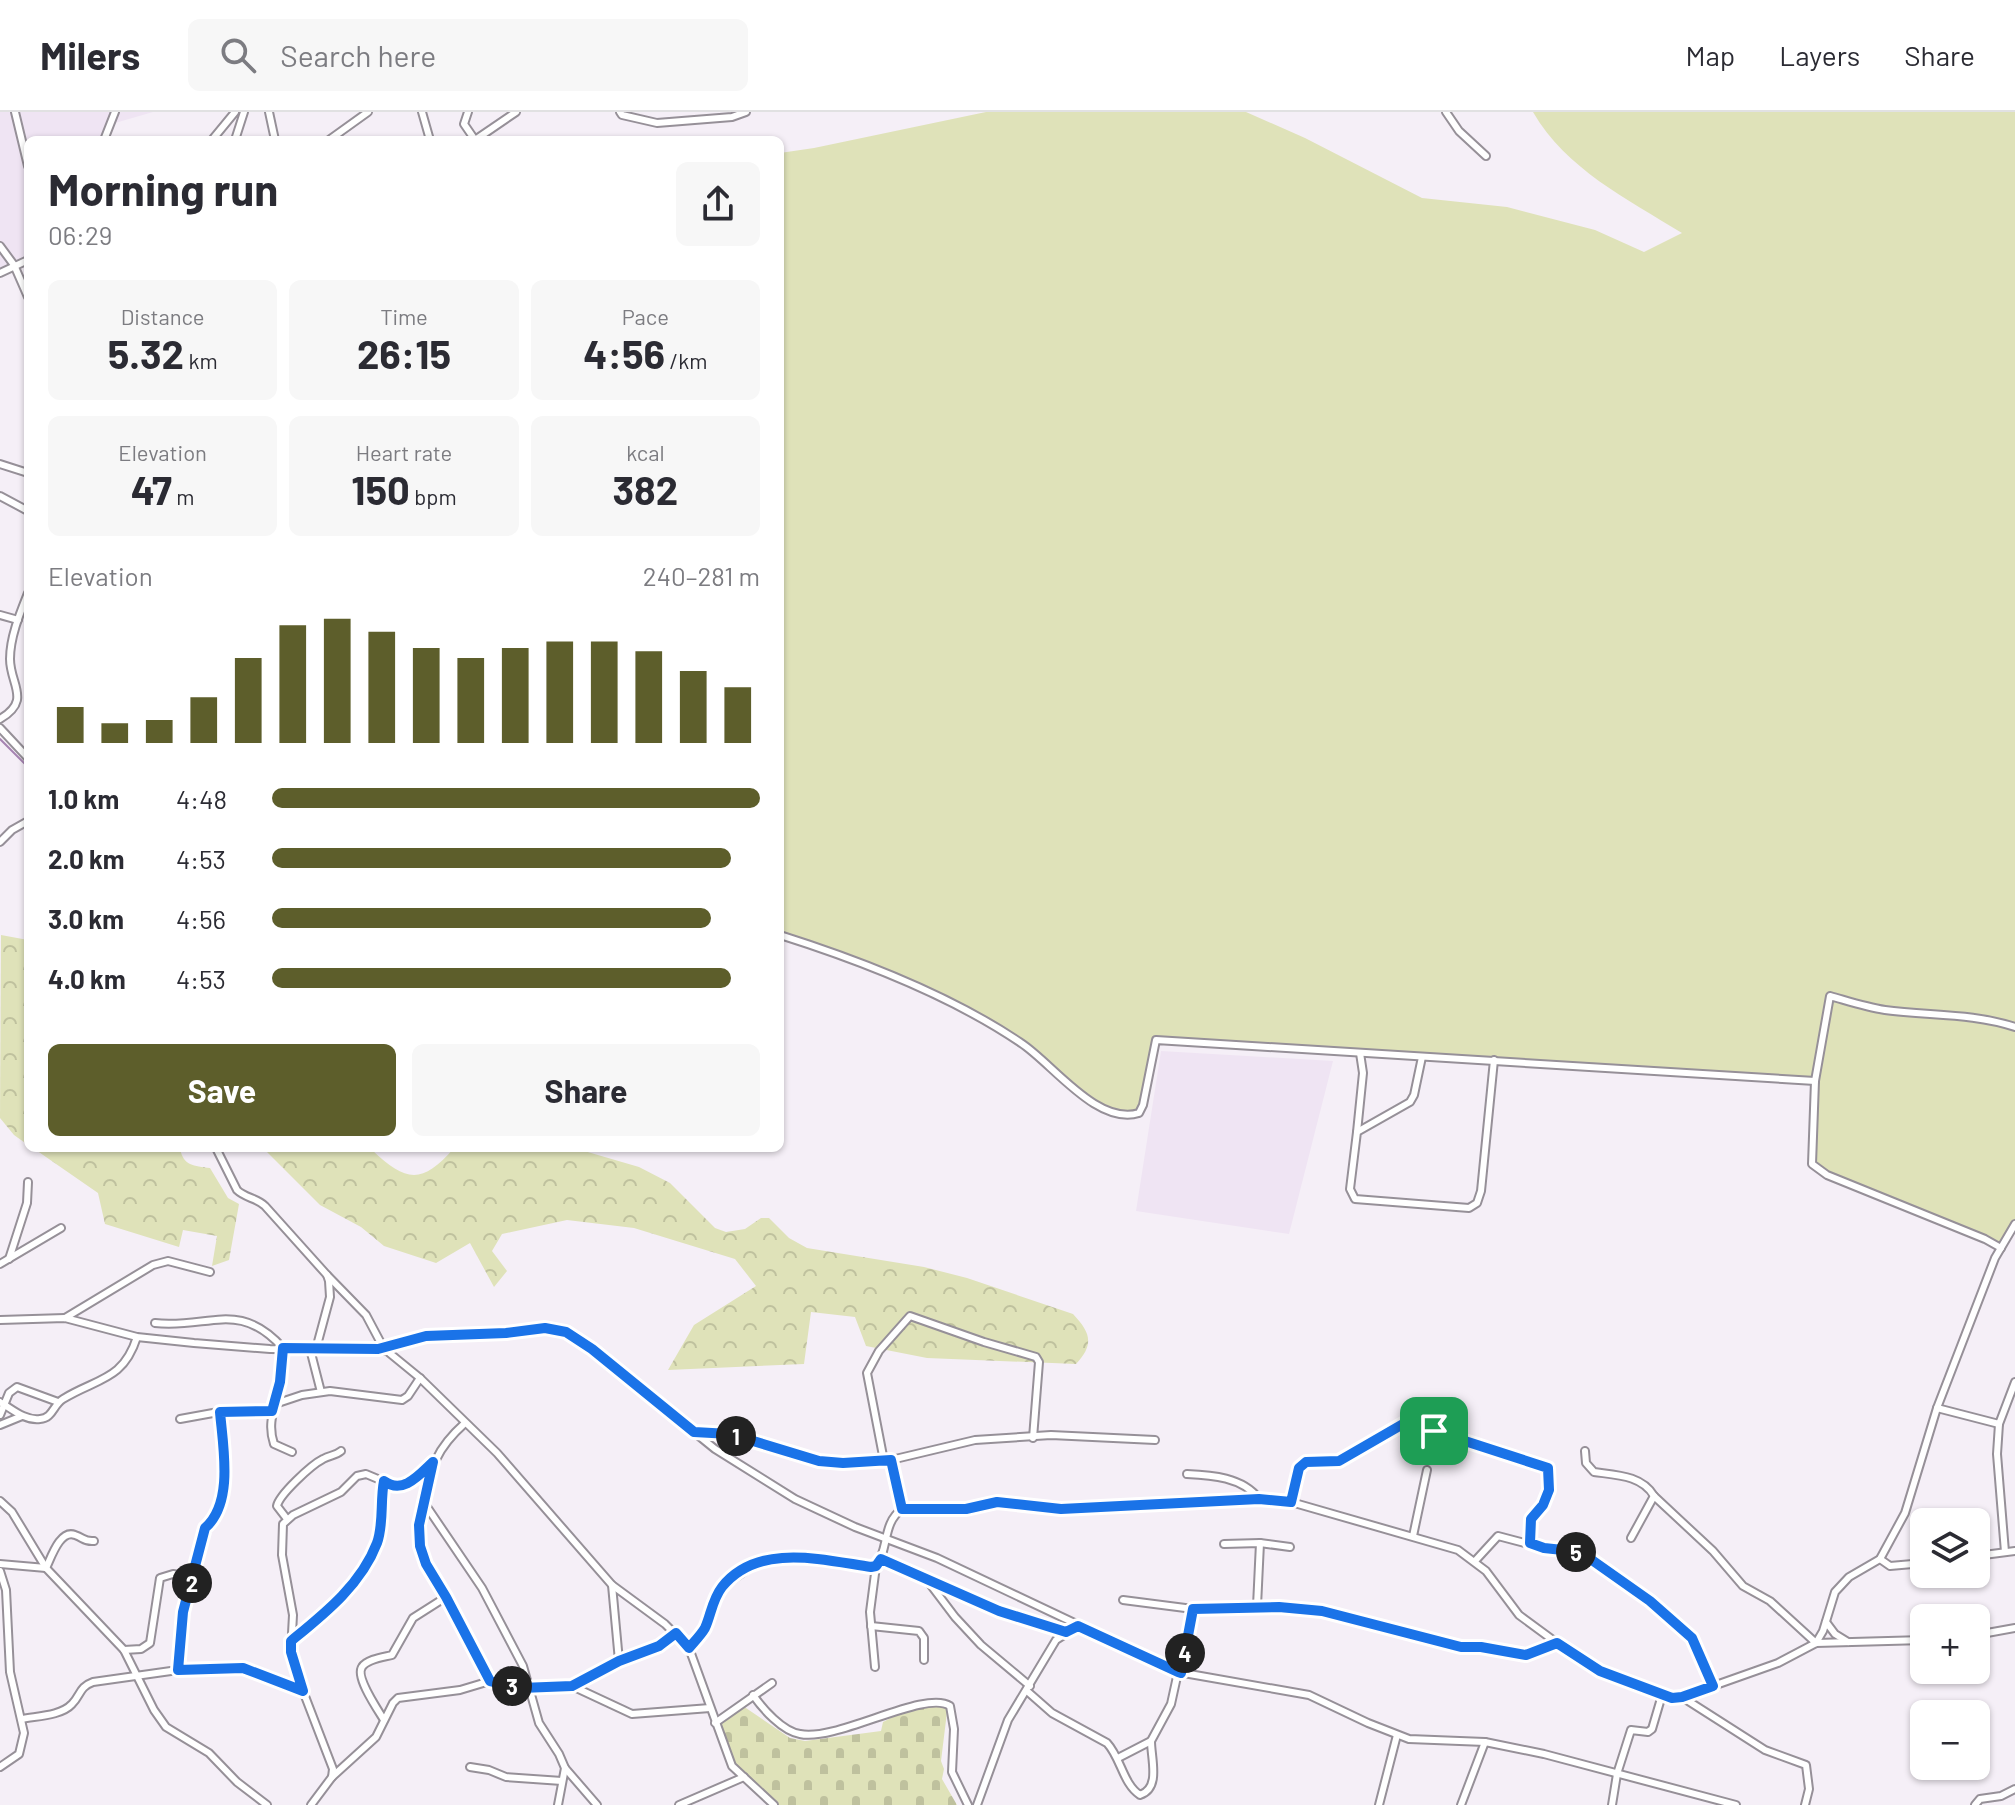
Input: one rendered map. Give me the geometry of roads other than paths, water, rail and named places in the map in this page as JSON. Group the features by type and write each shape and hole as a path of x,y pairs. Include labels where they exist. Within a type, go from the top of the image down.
{"street":[{"path":"15,112 24,149"},
{"path":"106,136 115,112"},
{"path":"215,136 235,112"},
{"path":"236,136 244,112"},
{"path":"269,112 274,136"},
{"path":"334,136 368,112"},
{"path":"422,112 429,136"},
{"path":"468,112 464,124 472,136"},
{"path":"481,136 516,112"},
{"path":"620,112 657,123 732,117 744,112"},
{"path":"1446,112 1459,131 1486,156"},
{"path":"0,246 14,265 24,288"},
{"path":"0,273 24,261"},
{"path":"0,464 24,472"},
{"path":"0,496 24,509"},
{"path":"0,719 14,708 19,695 10,662 24,604"},
{"path":"0,615 18,620"},
{"path":"0,728 24,754"},
{"path":"0,842 24,823"},
{"path":"784,936 930,992 1020,1042 1053,1072 1104,1109 1129,1116 1139,1113 1143,1105 1156,1040 1815,1081"},
{"path":"2001,1248 1816,1168 1812,1164 1815,1081 1830,996 1882,1010 1961,1015 2015,1027"},
{"path":"1360,1053 1363,1073 1350,1189 1355,1199 1469,1208 1477,1203 1481,1191 1494,1060"},
{"path":"1357,1132 1410,1102 1422,1057"},
{"path":"218,1152 237,1190 242,1195 259,1200 366,1315 380,1348 397,1357 420,1378 528,1486 612,1585 676,1633 689,1648 732,1766 774,1805"},
{"path":"9,1259 27,1203 28,1182"},
{"path":"1816,1643 1835,1592 1860,1569 1880,1559 1911,1498 1937,1408 2001,1248 2015,1224"},
{"path":"0,1264 61,1228"},
{"path":"65,1318 153,1265 168,1261 210,1272"},
{"path":"321,1392 313,1349 330,1297 327,1275"},
{"path":"902,1509 867,1373 879,1351 910,1316 1036,1357 1039,1362 1033,1438"},
{"path":"0,1320 65,1318 137,1337 313,1349 380,1348 426,1336 554,1328 592,1349 734,1463 795,1499 937,1558 1180,1673 1309,1695 1397,1735 1428,1741 1471,1740 1544,1754 1732,1805"},
{"path":"155,1323 185,1324 217,1318 238,1320 255,1324 268,1332 283,1348"},
{"path":"2,1403 22,1416 39,1420 45,1418 58,1402 124,1365 137,1337"},
{"path":"283,1348 271,1432 274,1444 292,1452"},
{"path":"180,1419 274,1408 302,1395 330,1391 402,1400 420,1378"},
{"path":"2005,1552 1997,1454 1999,1424 2015,1382"},
{"path":"0,1415 2,1403 17,1387 58,1402"},
{"path":"1937,1408 1999,1424"},
{"path":"178,1670 183,1612 205,1528 215,1520 222,1496 220,1412"},
{"path":"0,1425 22,1416"},
{"path":"332,1777 330,1756 303,1691 291,1652 293,1615 282,1555 283,1524 287,1519 341,1492 357,1476 366,1474 391,1486 406,1486 433,1462 449,1437 465,1423"},
{"path":"1291,1502 1301,1464 1339,1461 1397,1426 1407,1424 1548,1468 1549,1490 1543,1505 1531,1519 1530,1543"},
{"path":"694,1432 730,1434 819,1461 843,1463 888,1460 975,1440 1087,1436 1155,1440"},
{"path":"287,1519 277,1506 280,1497 324,1459 341,1451"},
{"path":"1585,1451 1586,1463 1594,1472 1644,1483 1713,1551 1743,1586 1770,1601 1816,1643"},
{"path":"433,1462 419,1525 420,1546 426,1564 490,1681"},
{"path":"1413,1536 1427,1470"},
{"path":"1187,1474 1217,1475 1251,1490 1259,1499"},
{"path":"291,1641 331,1609 365,1565 377,1543 384,1481"},
{"path":"1631,1538 1654,1496"},
{"path":"875,1667 871,1603 876,1566 895,1514 902,1509 966,1509 997,1502 1061,1509 1259,1499 1291,1502 1413,1536 1458,1550 1475,1561 1519,1615 1600,1671 1662,1695 1682,1697 1778,1663 1816,1643 1910,1641"},
{"path":"0,1501 12,1512 46,1568 124,1650 166,1727 209,1753 237,1782 267,1805"},
{"path":"425,1504 490,1602 523,1666 539,1723 565,1768 597,1805"},
{"path":"46,1568 57,1545 68,1534 94,1541"},
{"path":"1475,1561 1498,1536 1544,1548 1572,1551 1589,1558 1650,1601 1692,1638 1713,1686"},
{"path":"1257,1606 1260,1543"},
{"path":"1224,1544 1260,1543 1290,1547"},
{"path":"1990,1554 2015,1551"},
{"path":"689,1648 705,1627 722,1587 754,1565 782,1557 876,1566"},
{"path":"881,1559 999,1611 1066,1632"},
{"path":"1880,1559 1890,1566 1910,1564"},
{"path":"0,1564 46,1568"},
{"path":"0,1571 6,1590 10,1672 24,1739 21,1750 0,1767"},
{"path":"124,1650 141,1649 150,1643 160,1578 173,1574 194,1577"},
{"path":"927,1580 981,1645 1052,1713 1107,1743 1135,1793 1145,1794 1153,1782 1151,1741 1171,1704 1193,1609"},
{"path":"612,1585 619,1661"},
{"path":"384,1720 364,1685 360,1672 362,1666 368,1661 392,1655 413,1618 446,1597"},
{"path":"1123,1600 1193,1609 1257,1606 1322,1611 1461,1647 1481,1647 1524,1655 1557,1643"},
{"path":"1826,1622 1835,1634 1851,1643"},
{"path":"871,1626 919,1631 926,1648 924,1660"},
{"path":"977,1805 1002,1734 1056,1640 1078,1626"},
{"path":"1990,1632 2015,1628"},
{"path":"0,1638 7,1633"},
{"path":"572,1686 619,1661 659,1646 676,1633"},
{"path":"22,1719 69,1707 86,1684 137,1674 243,1668 303,1691"},
{"path":"311,1805 332,1777 376,1737 398,1698 460,1690 490,1681 521,1688 572,1686 632,1714 710,1708"},
{"path":"715,1723 772,1683"},
{"path":"753,1695 771,1715 799,1735 823,1733 924,1703 946,1703 950,1706 954,1722 952,1772 968,1805"},
{"path":"1612,1805 1617,1774 1631,1730 1648,1732 1652,1729 1662,1695"},
{"path":"1682,1697 1765,1750 1806,1765 1809,1789 1805,1805"},
{"path":"1379,1805 1397,1735"},
{"path":"1118,1758 1151,1741"},
{"path":"1461,1805 1485,1742"},
{"path":"470,1767 506,1777 562,1781"},
{"path":"558,1805 565,1768"},
{"path":"680,1805 744,1777"},
{"path":"1975,1805 1980,1799 2001,1796 2015,1789"}],"waterway":[{"path":"0,739 24,763"}]}
